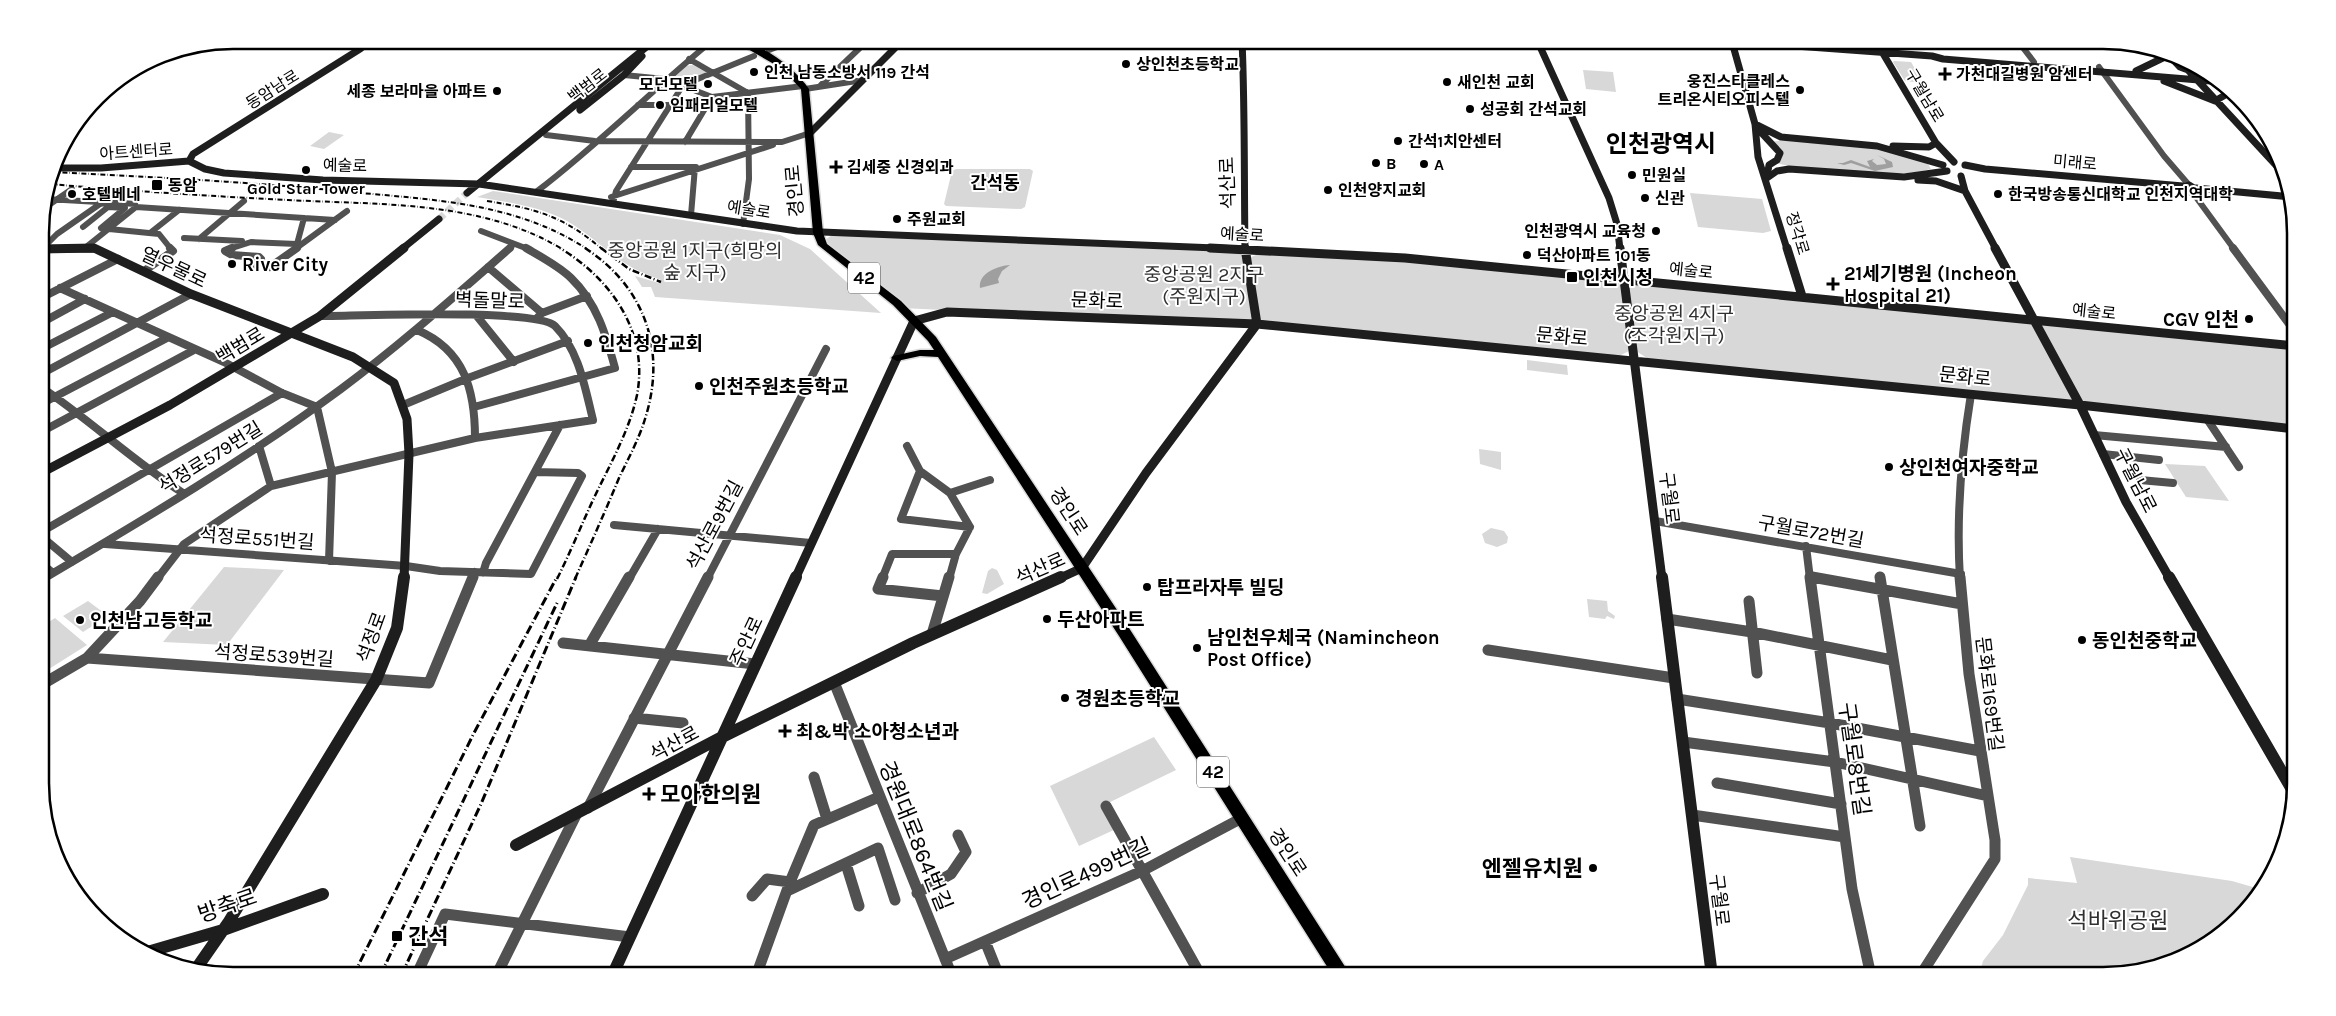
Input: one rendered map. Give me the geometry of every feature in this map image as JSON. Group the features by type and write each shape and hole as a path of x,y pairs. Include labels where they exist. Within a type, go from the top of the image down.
{"main road":[{"name":"동암남로","path":"189,161 193,154 360,49"},
{"name":"백범로","path":"527,144 535,132 637,49"},
{"name":"백범로","path":"467,194 644,49"},
{"name":"백범로","path":"527,144 546,135 624,75 651,49"},
{"path":"741,49 794,74"},
{"path":"753,49 794,74"},
{"path":"810,133 895,49"},
{"name":"석산로","path":"516,845 720,738 932,634 1082,568 1146,473 1257,324 1245,249 1243,145 1245,120 1242,49"},
{"name":"구월로","path":"1541,49 1612,206 1635,360 1711,967"},
{"path":"1734,49 1755,124 1780,153 1777,160 1772,162 1767,170 1766,178"},
{"path":"1827,49 2034,62 2101,70"},
{"name":"구월남로","path":"1880,49 1936,143 1954,162"},
{"path":"769,50 783,58 804,88"},
{"path":"1932,56 1943,60 2200,76"},
{"path":"2137,73 2161,58"},
{"path":"2178,65 2192,75 2273,163"},
{"path":"2137,73 2215,101"},
{"path":"2192,75 2202,77"},
{"name":"경인로","path":"804,88 810,133 818,232 823,245 897,303 932,339 1082,568 1337,967"},
{"path":"2215,101 2226,95"},
{"path":"1755,124 1776,135 1795,139 1877,146 1929,147 1936,143"},
{"name":"정각로","path":"1755,124 1758,157 1802,296"},
{"path":"1756,144 1795,139"},
{"path":"1877,146 1917,157 1961,176"},
{"path":"1758,157 1797,170"},
{"path":"1917,157 1935,167 1936,170 1923,175"},
{"name":"아트센터로","path":"60,168 102,168 189,161"},
{"name":"예술로","path":"189,161 204,169 224,173 323,180 479,184 600,202 614,200 743,224 818,232 1245,249 1405,258 1624,278 2287,345"},
{"path":"1890,176 1923,175 1945,168 1954,162"},
{"name":"미래로","path":"1954,162 1985,169 2191,189 2285,201"},
{"path":"1965,165 1972,170 1972,174"},
{"path":"1766,178 1782,170 1890,176 1936,181 1965,191"},
{"name":"미래로","path":"1961,176 1990,172 2284,196"},
{"name":"구월남로","path":"1961,176 1965,191 2036,320 2080,405 2126,502 2287,781"},
{"name":"백범로","path":"49,469 234,369 320,316 439,219"},
{"name":"열우물로","path":"49,249 94,248 191,294 291,334"},
{"name":"문화로","path":"914,321 947,312 1257,324 1635,360 2287,428"},
{"name":"주안로","path":"616,967 720,738 914,321"},
{"name":"석정로","path":"199,964 223,930 376,680 397,628 406,566 409,454 404,405 394,383 370,367 353,357 291,334"},
{"path":"897,358 920,354 942,354"},
{"name":"방축로","path":"155,950 223,930 323,894"}],"street":[{"path":"536,192 570,166 595,141 701,49"},
{"path":"821,85 829,80 858,49"},
{"path":"2024,49 2034,62"},
{"path":"614,200 646,142 683,85 754,56"},
{"path":"688,59 747,92"},
{"path":"2101,70 2287,321"},
{"path":"624,75 665,79 712,96 804,88 863,80"},
{"path":"743,224 748,197 747,92"},
{"path":"685,142 712,96"},
{"path":"638,105 670,105"},
{"path":"614,200 694,169 810,133"},
{"path":"546,135 595,141 782,142"},
{"path":"631,167 694,169"},
{"path":"691,215 694,169"},
{"path":"51,205 72,189"},
{"path":"52,200 99,202"},
{"path":"199,239 244,201"},
{"path":"49,242 94,208 108,202 135,204 136,208"},
{"path":"86,247 109,229 125,208 94,208"},
{"path":"101,228 136,208 335,220"},
{"path":"83,227 106,209"},
{"path":"150,233 179,210"},
{"path":"270,267 299,244 348,211"},
{"path":"299,244 304,218"},
{"path":"109,229 159,234 173,250 144,271"},
{"path":"474,407 615,368 604,328 587,296 570,277 524,246 481,231"},
{"path":"184,238 299,244"},
{"path":"249,241 235,245 225,251 232,255 259,257 261,259 256,265"},
{"name":"석정로579번길","path":"49,575 105,544 259,446 316,407 417,330 514,244"},
{"path":"49,294 118,259"},
{"path":"488,267 539,316 587,296"},
{"path":"60,288 167,338 224,362 234,369 316,407 332,472 328,560"},
{"path":"49,370 191,294"},
{"path":"49,319 85,300"},
{"path":"49,345 113,312"},
{"path":"476,315 514,362"},
{"name":"벽돌말로","path":"320,316 539,316 553,324 568,341 582,377 593,420 560,425"},
{"path":"417,330 435,340 447,350 468,378 474,407 475,438"},
{"path":"49,400 167,338"},
{"path":"404,405 468,378 568,341"},
{"name":"석산로9번길","path":"501,967 582,811 634,718 826,349"},
{"path":"49,428 194,350"},
{"path":"49,392 110,437 148,471 183,493"},
{"path":"49,529 282,392"},
{"name":"문화로169번길","path":"1926,967 1991,868 1994,859 1995,840 1974,715 1962,604 1960,507 1963,456 1971,394"},
{"path":"2207,419 2239,467"},
{"path":"49,680 86,658 140,601 184,544 271,486 475,438 560,425"},
{"path":"479,572 560,425"},
{"path":"2094,435 2226,447"},
{"path":"259,446 271,486"},
{"path":"907,446 920,471 950,493 970,527"},
{"path":"2103,454 2159,460"},
{"path":"920,471 901,519 970,527"},
{"name":"석정로551번길","path":"105,544 178,551 406,566 440,571 531,574 582,476 578,473 535,472"},
{"path":"950,493 990,480"},
{"path":"2140,480 2173,483"},
{"name":"구월로72번길","path":"1655,522 1806,546 1961,574"},
{"path":"614,525 811,543"},
{"path":"932,634 956,554 970,527"},
{"path":"589,646 658,529"},
{"path":"49,541 72,562"},
{"name":"구월로8번길","path":"1806,546 1852,889 1869,967"},
{"path":"944,596 878,588 892,554 956,554"},
{"path":"49,570 53,573"},
{"name":"석정로539번길","path":"86,658 429,683 479,572"},
{"path":"1880,576 1920,826"},
{"path":"1810,577 1962,604"},
{"path":"1749,601 1757,673"},
{"path":"1667,619 1752,632 1892,660"},
{"path":"563,643 755,664"},
{"path":"1488,650 1674,678"},
{"name":"경원대로864번길","path":"834,682 948,967"},
{"path":"1677,699 1830,723 1980,751"},
{"path":"634,718 683,723"},
{"path":"1683,742 1835,762 1988,796"},
{"path":"814,777 827,819"},
{"path":"1717,783 1841,804"},
{"path":"759,967 788,886 814,825 879,797"},
{"path":"1106,806 1196,967"},
{"path":"1692,815 1845,837"},
{"name":"경인로499번길","path":"945,959 1142,871 1242,818"},
{"path":"918,893 951,874 966,852 958,835"},
{"path":"752,896 767,879 788,886 846,864 878,848 895,900"},
{"path":"846,864 859,906"},
{"path":"420,967 445,914 630,937"},
{"path":"984,942 995,967"}],"green space":[{"path":"1894,61 1911,62 1923,83 1905,81"},
{"path":"693,65 706,72 705,74 684,82 671,77 684,66"},
{"path":"1583,70 1613,72 1616,92 1586,89"},
{"path":"329,132 344,135 324,149 310,146"},
{"path":"1795,139 1877,146 1928,164 1931,169 1872,175 1830,173 1772,162 1779,157 1769,142"},
{"path":"956,169 1030,169 1033,171 1025,207 1021,209 946,206 944,204 952,171"},
{"name":"중앙공원 1지구(희망의 숲 지구)","path":"493,191 780,235 810,249 881,313 655,297 651,287 642,287 635,276 659,283 661,280 628,265 582,231 557,216 523,205 477,197"},
{"path":"1690,193 1762,199 1771,231 1763,233 1698,227"},
{"path":"832,235 1235,249 1247,259 1267,250 1624,278 2287,345 2287,425 2083,403 2077,398 2066,403 1653,362 1633,349 1615,358 1273,326 1256,317 1248,324 901,308 823,245 825,240"},
{"path":"1527,360 1567,365 1568,375 1527,370"},
{"path":"1479,449 1501,452 1501,470 1480,464"},
{"path":"2165,464 2205,466 2229,501 2186,497"},
{"path":"1491,528 1504,531 1508,537 1507,543 1497,547 1485,543 1482,534"},
{"path":"224,567 284,570 227,645 163,642"},
{"path":"992,568 997,570 1004,584 987,594 982,593 988,571"},
{"path":"1587,599 1607,601 1608,611 1615,616 1614,619 1607,616 1605,619 1589,617"},
{"path":"88,601 108,616 83,632 63,616"},
{"path":"55,618 87,645 49,669 49,622"},
{"path":"1154,737 1176,770 1102,806 1116,829 1079,846 1050,786"},
{"name":"석바위공원","path":"2070,857 2232,881 2255,888 2242,905 2225,922 2195,943 2163,958 2116,967 1981,967 1983,961 2003,935 2028,885 2028,878 2077,883"}],"shaded area":[{"path":"1877,155 1892,162 1893,167 1875,171 1851,163 1844,165 1837,163 1851,160 1870,167 1867,161 1874,159 1872,161 1877,165 1886,164 1884,159"},
{"path":"1010,265 1002,271 998,279 999,283 980,288 980,283 985,274 1000,267"}],"tunnel":[{"path":"439,219 467,193"}],"railway":[{"path":"58,172 277,185 443,201 502,212 531,221 560,233 587,249"},
{"path":"55,184 429,208 464,213 498,221 531,233 562,249"},
{"path":"487,201 521,207 562,221 602,249"},
{"path":"557,579 624,436 637,395 639,372 637,350 631,329 622,310 595,275 560,248"},
{"path":"575,579 643,426 651,393 653,369 652,345 646,322 636,301 623,281 606,264 585,248"},
{"path":"601,248 629,269 661,282"},
{"path":"357,967 474,733 557,577"},
{"path":"405,967 481,804 576,577"},
{"path":"384,967 558,601"}],"place":[{"name":"상인천초등학교","path":"1126,64"},
{"name":"인천 남동소방서 119 간석","path":"754,72"},
{"name":"가천대길병원 암센터","path":"1945,74"},
{"name":"새인천 교회","path":"1447,82"},
{"name":"모던모텔","path":"708,84"},
{"name":"웅진스타클레스 트리온시티오피스텔","path":"1800,90"},
{"name":"세종 보라마을 아파트","path":"497,91"},
{"name":"임패리얼모텔","path":"660,105"},
{"name":"성공회 간석교회","path":"1470,109"},
{"name":"간석1치안센터","path":"1398,141"},
{"name":"B","path":"1376,163"},
{"name":"A","path":"1424,164"},
{"name":"김세중 신경외과","path":"836,167"},
{"name":"Gold Star Tower","path":"306,170"},
{"name":"민원실","path":"1632,175"},
{"name":"동암","path":"157,185"},
{"name":"인천양지교회","path":"1328,190"},
{"name":"호텔베네","path":"72,194"},
{"name":"한국방송통신대학교 인천지역대학","path":"1998,194"},
{"name":"신관","path":"1645,198"},
{"name":"주원교회","path":"897,219"},
{"name":"인천광역시 교육청","path":"1656,231"},
{"name":"덕산아파트 101동","path":"1527,255"},
{"name":"River City","path":"232,264"},
{"name":"인천시청","path":"1572,277"},
{"name":"21세기병원 (Incheon Hospital 21)","path":"1833,284"},
{"name":"CGV 인천","path":"2249,319"},
{"name":"인천청암교회","path":"588,343"},
{"name":"인천주원초등학교","path":"699,386"},
{"name":"상인천여자중학교","path":"1889,467"},
{"name":"탑프라자투 빌딩","path":"1147,587"},
{"name":"두산아파트","path":"1047,619"},
{"name":"인천남고등학교","path":"80,620"},
{"name":"동인천중학교","path":"2082,640"},
{"name":"남인천우체국 (Namincheon Post Office)","path":"1197,648"},
{"name":"경원초등학교","path":"1065,698"},
{"name":"최&박 소아청소년과","path":"785,731"},
{"name":"모아한의원","path":"649,794"},
{"name":"엔젤유치원","path":"1593,868"},
{"name":"간석","path":"397,936"}],"district":[{"name":"인천광역시","path":"1661,144"},
{"name":"간석동","path":"995,183"}],"park label":[{"name":"중앙공원 2지구 (주원지구)","path":"1204,285"},
{"name":"중앙공원 4지구 (조각원지구)","path":"1674,324"}]}
